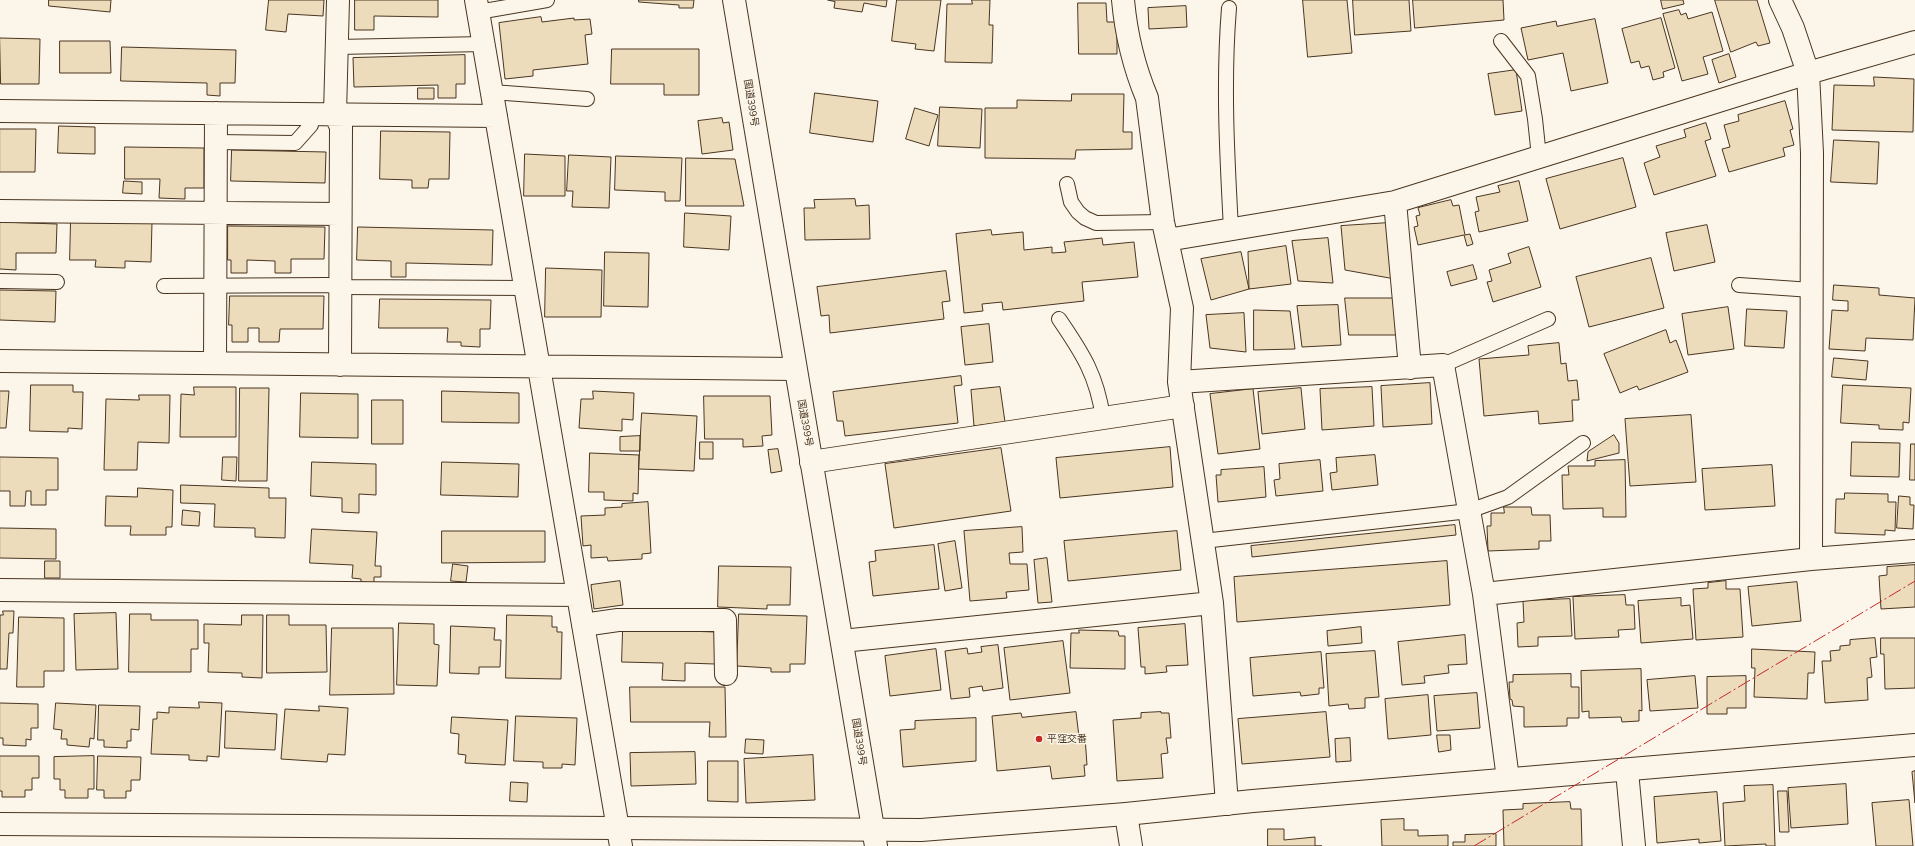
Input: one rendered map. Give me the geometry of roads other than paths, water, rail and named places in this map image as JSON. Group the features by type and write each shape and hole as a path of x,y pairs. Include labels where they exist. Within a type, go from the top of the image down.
{"main road":[{"path":"338,0 335,114 341,127 340,365"},
{"name":"国道399号","path":"734,0 874,838"},
{"path":"1123,0 1131,47 1139,80 1147,98 1165,231 1182,308 1179,382 1212,603 1227,804"},
{"path":"1780,0 1793,28 1808,73 1812,153 1811,559"},
{"path":"477,6 619,836"},
{"path":"1165,231 1231,229 1395,202 1808,73 1915,42"},
{"path":"0,111 496,116"},
{"path":"215,363 216,113"},
{"path":"1395,202 1410,368"},
{"path":"0,211 340,214"},
{"path":"0,361 795,369"},
{"path":"1179,382 1442,365 1484,594 1508,779"},
{"path":"811,462 1183,406"},
{"path":"1484,594 1811,559 1915,551"},
{"path":"0,590 578,595"},
{"path":"842,641 1212,603"},
{"path":"583,625 618,620 725,620 726,674"},
{"path":"0,824 619,836 874,838 921,830 1126,814 1508,779 1915,745"},
{"path":"1626,770 1634,846"},
{"path":"1126,814 1131,846"}],"lane":[{"path":"477,6 547,0"},
{"path":"1229,8 1225,51 1225,113 1231,229"},
{"path":"1501,41 1528,76 1539,157"},
{"path":"337,47 484,44"},
{"path":"492,92 587,99"},
{"path":"215,142 295,143 311,125 310,114"},
{"path":"1067,184 1071,202 1078,212 1085,218 1096,223 1165,231"},
{"path":"0,281 57,282"},
{"path":"164,286 326,285 340,287 526,288"},
{"path":"1739,285 1812,290"},
{"path":"1059,319 1082,351 1100,397 1103,418"},
{"path":"1442,365 1548,319"},
{"path":"1203,541 1469,511 1508,497 1583,443"}],"place":[{"name":"平窪交番","path":"1039,739"}]}
